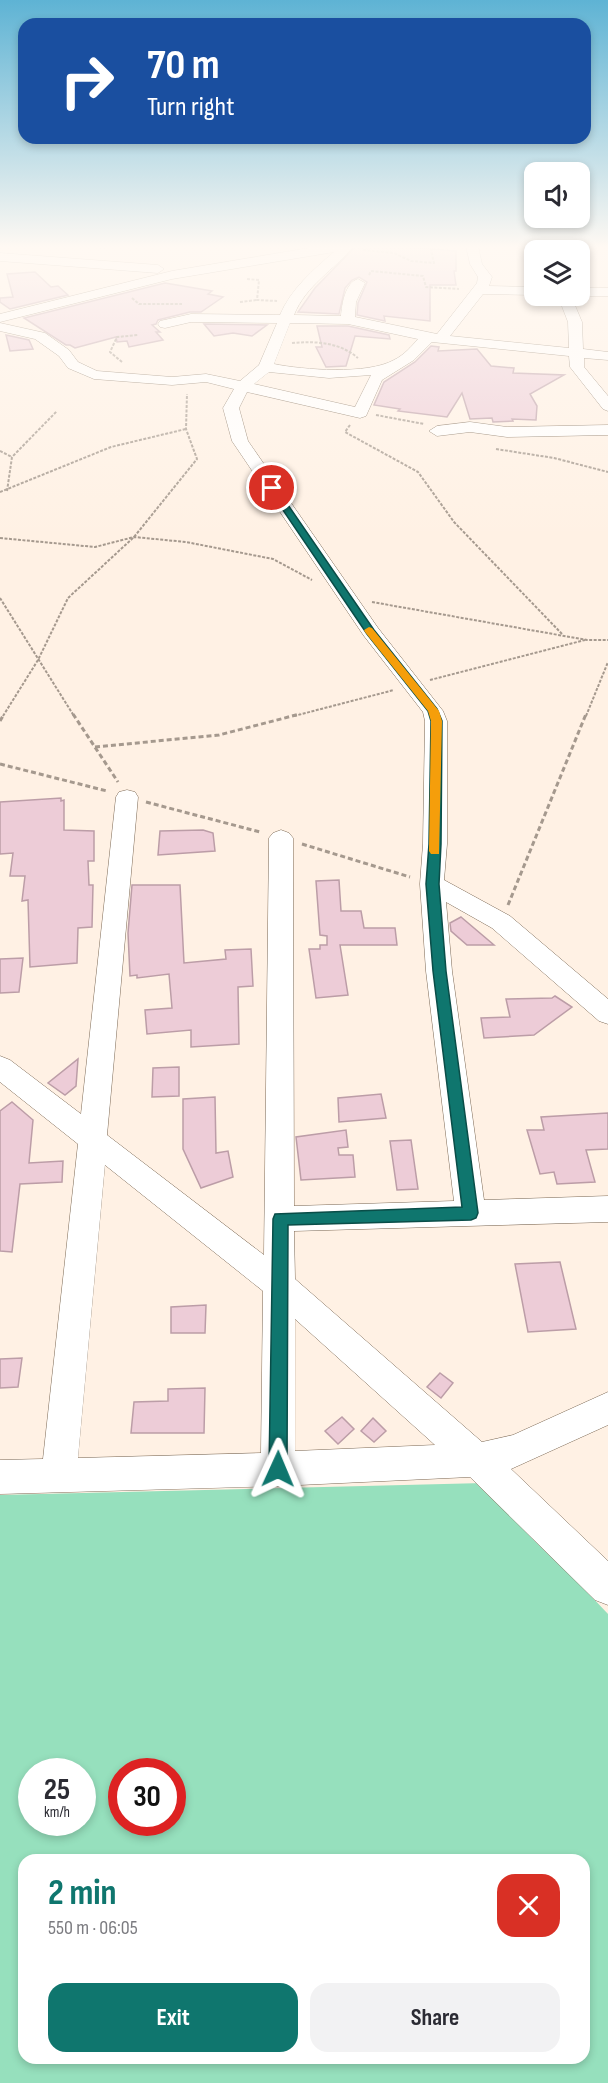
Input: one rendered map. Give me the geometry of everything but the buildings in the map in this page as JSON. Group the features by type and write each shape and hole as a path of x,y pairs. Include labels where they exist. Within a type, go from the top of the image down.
{"street":[{"path":"50,343 64,354 73,365 94,375 172,381 206,378 360,413 376,378 428,343"},
{"path":"276,343 266,367 243,386 231,408 240,441 347,598 433,711 436,721 435,844 432,884 439,971 471,1213"},
{"path":"484,343 608,356"},
{"path":"576,343 577,367 608,406"},
{"path":"266,367 322,375 372,371 399,364"},
{"path":"588,382 608,382"},
{"path":"437,431 470,427 507,432 608,430"},
{"path":"59,1475 128,797"},
{"path":"278,1469 281,838"},
{"path":"432,884 501,922 608,1014"},
{"path":"0,1067 280,1286 477,1460 608,1587"},
{"path":"280,1219 608,1209"},
{"path":"0,1477 278,1469 477,1460 516,1451 608,1408"}],"path":[{"path":"114,343 110,352 132,373 147,379"},
{"path":"330,343 349,349 372,371"},
{"path":"0,721 38,660 68,598 134,537 197,459 186,429 187,391"},
{"path":"7,491 12,457 57,411"},
{"path":"360,413 345,432 418,472 454,522 563,636"},
{"path":"0,492 111,447 186,429"},
{"path":"0,451 12,457"},
{"path":"0,538 95,547 134,537 186,542 273,559 347,598 587,640 608,640"},
{"path":"0,598 128,797"},
{"path":"95,747 219,735 587,640"},
{"path":"501,922 608,662"},
{"path":"0,764 281,838 432,884"}],"green space":[{"path":"484,1483 608,1614 608,2083 0,2083 0,1495"}],"slow traffic":[{"path":"369,630 422,696 433,711 436,721 435,851"}],"route":[{"path":"272,488 371,632 433,711 436,721 435,844 432,884 439,971 471,1213 280,1219 278,1469"}]}
